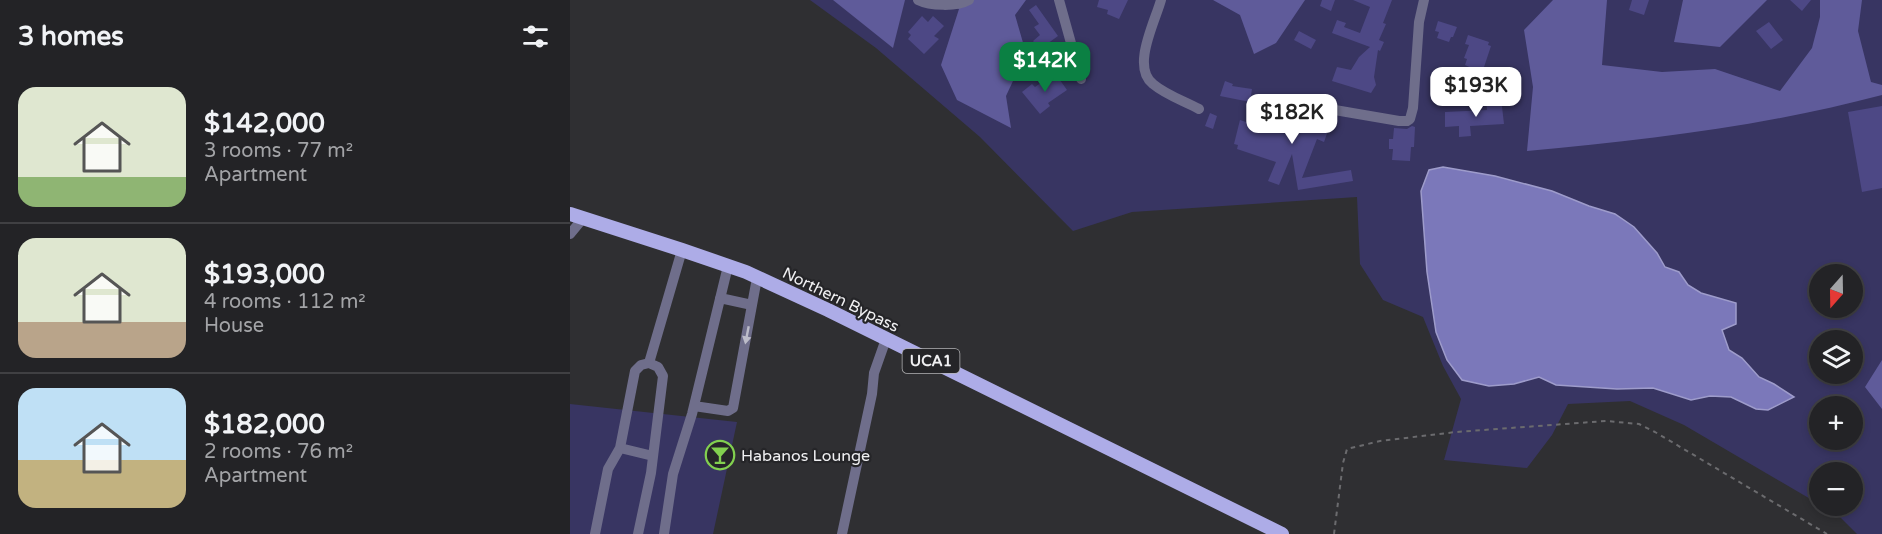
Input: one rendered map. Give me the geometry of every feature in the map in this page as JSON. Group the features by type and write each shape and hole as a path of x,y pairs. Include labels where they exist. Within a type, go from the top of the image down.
{"main road":[{"name":"Northern Bypass","path":"570,214 682,250 758,278 1282,534"}],"street":[{"path":"918,0 926,4 963,3 969,0"},
{"path":"1059,0 1081,79"},
{"path":"1161,0 1142,60 1146,77 1153,85 1199,109"},
{"path":"1329,109 1399,121 1410,119 1413,108 1419,22 1424,0"},
{"path":"570,234 584,217"},
{"path":"649,363 682,250"},
{"path":"664,534 673,474 694,406 728,266"},
{"path":"694,406 728,411 733,408 758,278"},
{"path":"720,298 752,305"},
{"path":"842,534 872,394 874,373 886,339"},
{"path":"595,534 608,469 620,448 635,371 640,365 649,363 658,367 663,376 653,456 638,534"},
{"path":"620,448 653,456"}],"path":[{"path":"1334,534 1343,463 1347,449 1380,441 1456,432 1606,421 1639,424 1827,534"}],"shaded area":[{"path":"810,0 1882,0 1882,534 1857,534 1839,516 1863,516 1863,462 1809,462 1809,498 1684,425 1630,401 1568,404 1552,435 1527,468 1444,460 1461,399 1443,366 1423,317 1383,300 1360,264 1357,197 1132,212 1073,231 980,137 876,48"},
{"path":"833,0 905,0 893,48"},
{"path":"926,0 1026,0 1015,15 1026,53 1006,96 1011,128 957,100 941,65 959,9"},
{"path":"1213,0 1305,0 1276,43 1254,54 1240,15"},
{"path":"1553,0 1607,0 1602,65 1662,72 1715,69 1780,91 1812,48 1820,17 1820,0 1862,0 1858,31 1871,82 1882,85 1882,95 1794,115 1706,130 1527,151 1533,87 1524,30"},
{"path":"1683,0 1767,0 1720,47 1674,42"},
{"path":"1443,167 1495,176 1552,191 1615,214 1634,227 1657,253 1665,267 1679,272 1688,285 1701,293 1736,303 1736,324 1722,330 1729,350 1742,358 1759,377 1794,397 1768,410 1756,409 1731,397 1710,396 1691,400 1653,388 1617,389 1556,385 1539,377 1514,384 1489,386 1462,380 1447,360 1436,332 1427,272 1421,191 1429,170"},
{"path":"1882,360 1882,409 1865,387"},
{"path":"570,404 737,422 713,534 570,534"}],"building":[{"path":"1099,0 1128,0 1119,19 1107,14 1108,10 1097,7"},
{"path":"1322,0 1335,0 1331,11 1320,6"},
{"path":"1353,0 1392,0 1379,40 1384,42 1380,51 1378,50 1374,77 1376,85 1371,93 1332,81 1337,67 1351,70 1359,57 1370,47 1332,33 1337,20 1346,23 1344,27 1360,33 1370,7"},
{"path":"1632,0 1649,0 1644,15 1629,10"},
{"path":"1790,0 1811,0 1802,11"},
{"path":"1036,5 1058,36 1040,49 1033,41 1040,35 1034,27 1039,24 1029,10"},
{"path":"922,16 928,22 933,16 944,26 934,36 939,39 924,54 908,39 911,35 908,32"},
{"path":"1438,21 1457,27 1449,42 1437,38 1439,32 1435,31"},
{"path":"1769,22 1783,40 1771,49 1756,31"},
{"path":"1299,31 1316,40 1311,49 1294,40"},
{"path":"1468,35 1489,42 1488,45 1491,46 1482,73 1465,65 1467,59 1464,58 1469,45 1465,44"},
{"path":"1055,73 1067,90 1048,103 1050,106 1040,114 1022,92 1032,84 1035,87"},
{"path":"1225,81 1233,84 1232,86 1252,89 1250,102 1220,96"},
{"path":"1501,98 1504,124 1470,126 1471,136 1459,137 1459,126 1445,127 1445,112 1487,110 1486,100"},
{"path":"1299,99 1318,103 1317,107 1322,109 1324,114 1333,117 1324,142 1317,139 1302,178 1351,170 1353,181 1298,190 1292,154 1279,185 1268,181 1276,162 1237,149 1238,145 1234,144 1240,120 1286,132"},
{"path":"1882,106 1882,188 1862,192 1848,112"},
{"path":"1210,113 1217,116 1213,129 1205,126"},
{"path":"1415,127 1414,147 1411,147 1410,161 1392,160 1393,149 1389,149 1389,139 1393,139 1394,128 1407,129"}],"place":[{"name":"Habanos Lounge","path":"720,455"}]}
